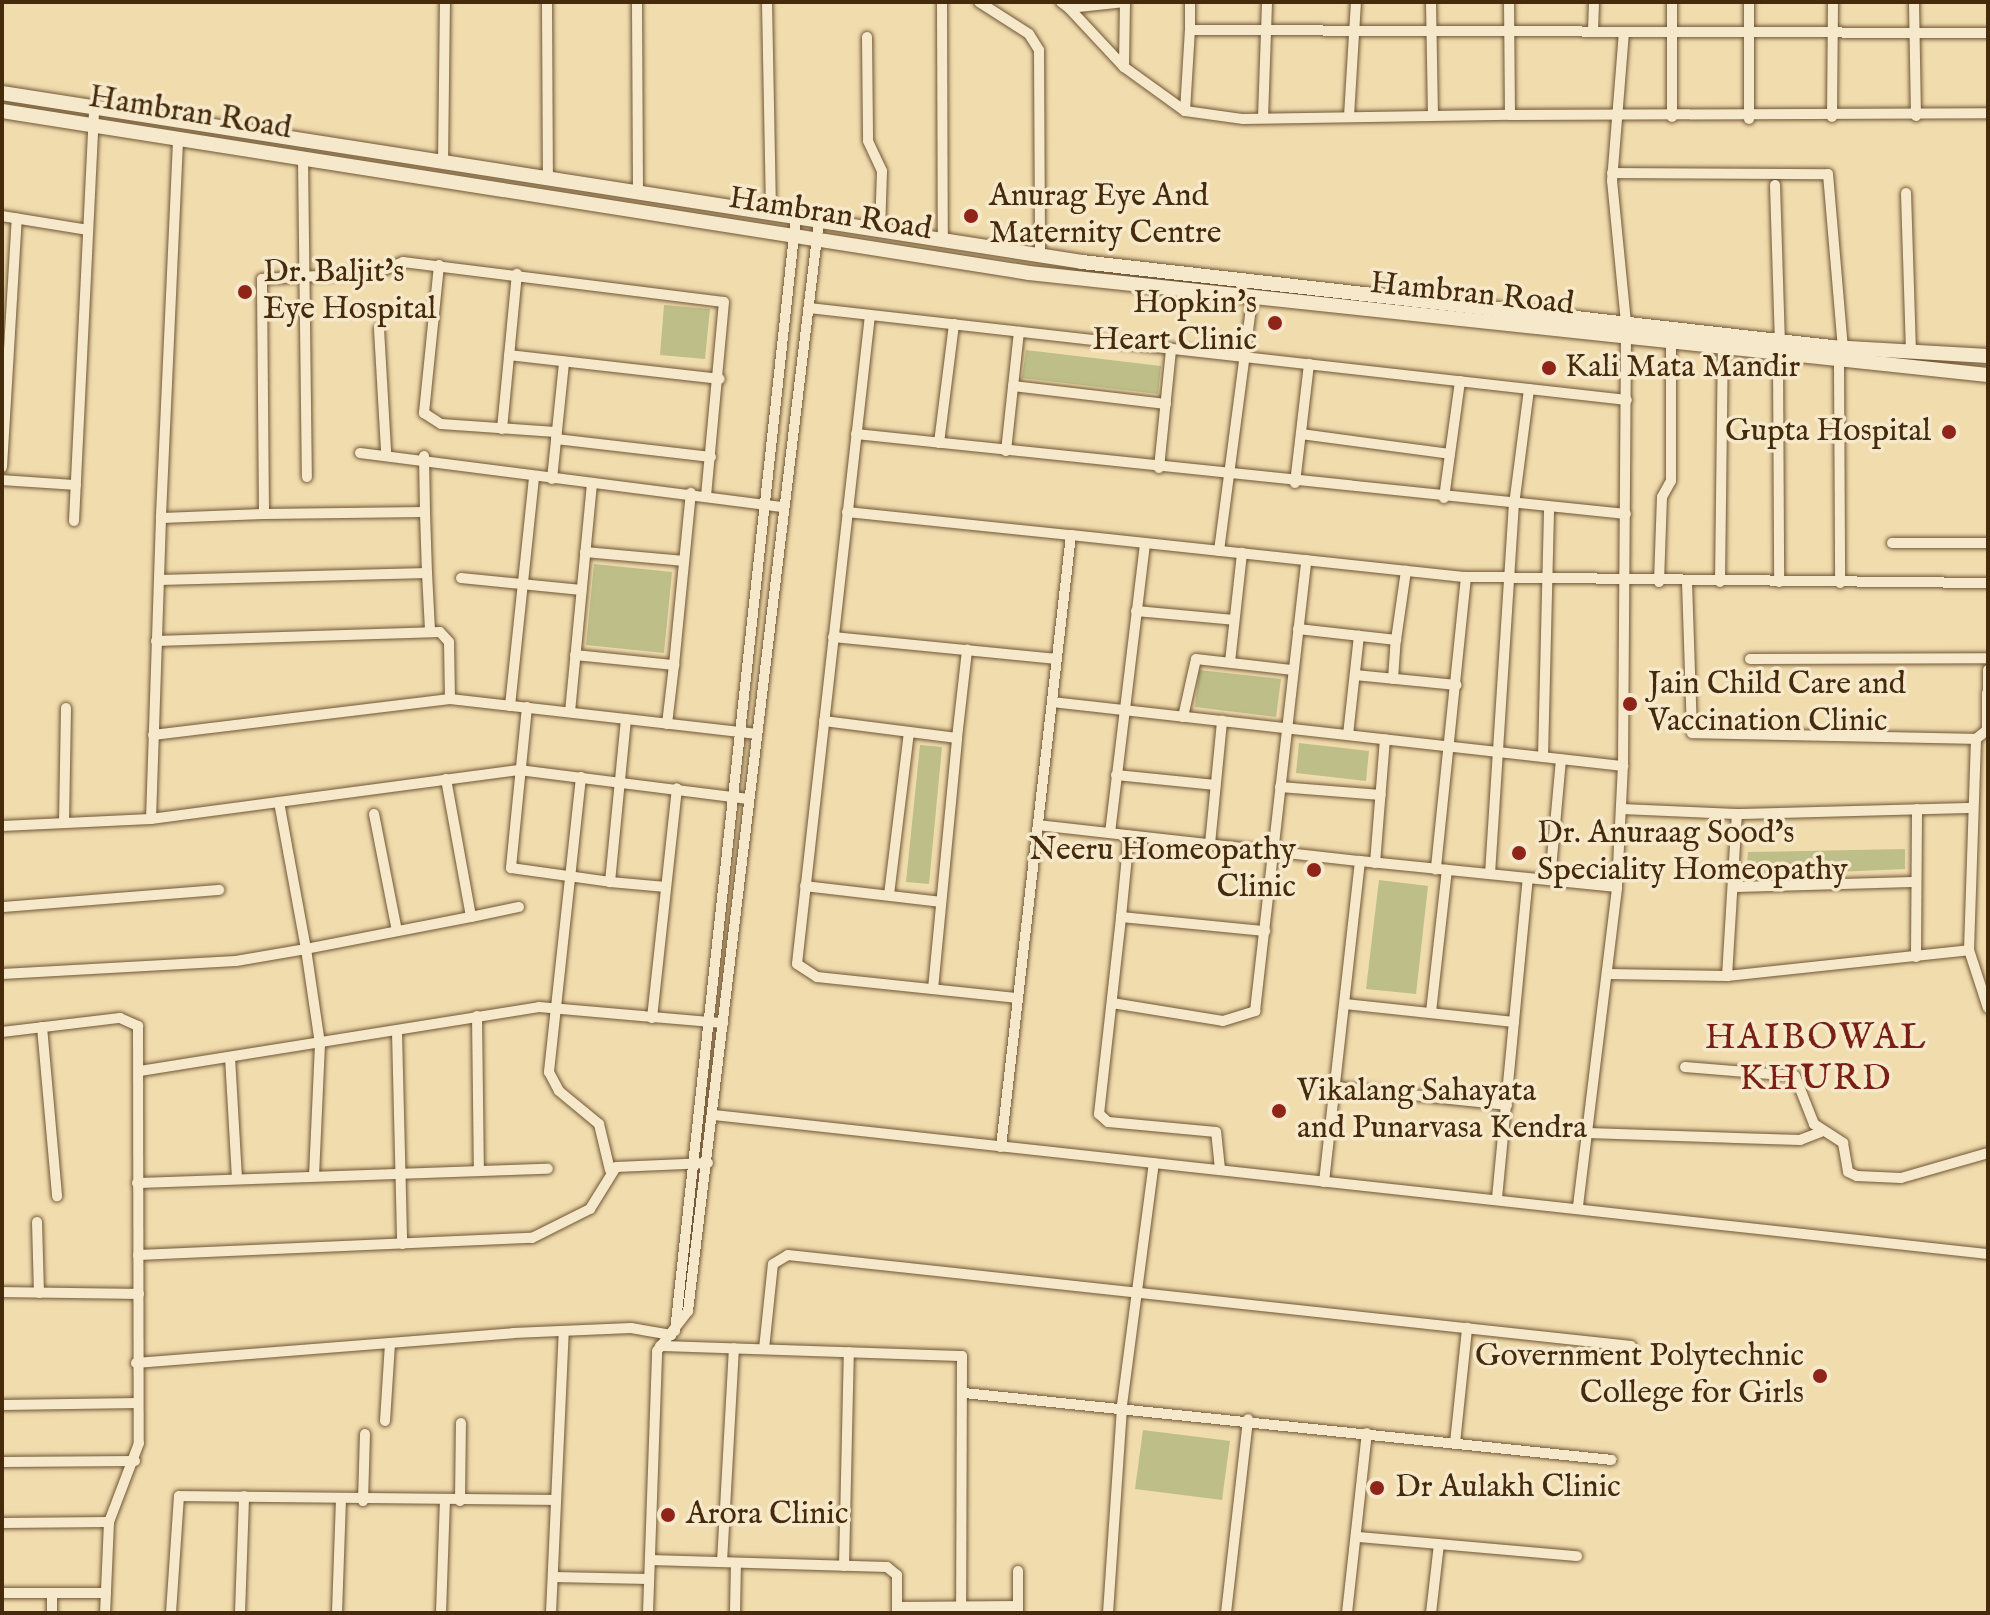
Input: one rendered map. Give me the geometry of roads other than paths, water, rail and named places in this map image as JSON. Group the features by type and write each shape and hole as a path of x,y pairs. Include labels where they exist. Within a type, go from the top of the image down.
{"main road":[{"name":"Hambran Road","path":"2,93 1040,255 1843,348 1988,356"},
{"name":"Hambran Road","path":"2,111 816,242 1252,300 1839,365 1988,375"}],"street":[{"path":"443,163 445,2"},
{"path":"547,2 548,178"},
{"path":"637,2 638,192"},
{"path":"767,2 771,213"},
{"path":"942,2 943,240"},
{"path":"979,2 1029,34 1039,50 1040,255"},
{"path":"1065,5 1125,2 1124,67"},
{"path":"1185,111 1190,2"},
{"path":"1263,118 1267,2"},
{"path":"1349,116 1356,2"},
{"path":"1431,2 1433,115"},
{"path":"1509,2 1510,115"},
{"path":"1593,31 1594,2"},
{"path":"1672,2 1672,117"},
{"path":"1749,2 1749,119"},
{"path":"1832,117 1833,2"},
{"path":"1914,2 1916,116"},
{"path":"1065,5 1124,67 1185,111 1263,118 1622,114 1749,119 1988,113"},
{"path":"1190,30 1267,26 1356,33 1988,33"},
{"path":"1578,1206 1617,887 1623,766 1626,323 1612,173 1622,114 1624,33"},
{"path":"867,37 868,141 882,171 880,230"},
{"path":"74,521 94,109"},
{"path":"266,153 268,136"},
{"path":"151,819 178,141"},
{"path":"303,159 307,477"},
{"path":"1612,173 1828,174 1843,348"},
{"path":"1775,185 1780,341"},
{"path":"1906,193 1911,352"},
{"path":"2,216 88,230"},
{"path":"673,1333 762,503 796,217"},
{"path":"2,467 17,218"},
{"path":"648,1613 660,1346 688,1311 714,1115 755,734 819,221"},
{"path":"264,514 258,288 267,278 375,273 403,262 719,299 726,310 706,495"},
{"path":"439,265 424,413 441,424 556,435 711,457"},
{"path":"502,429 517,274"},
{"path":"1219,551 1252,300"},
{"path":"809,308 1627,400"},
{"path":"870,315 805,886 799,969 1018,998"},
{"path":"939,443 954,324"},
{"path":"379,329 386,452"},
{"path":"1006,451 1019,332"},
{"path":"1659,582 1662,497 1671,481 1671,346"},
{"path":"1159,468 1171,349"},
{"path":"1720,582 1723,352"},
{"path":"509,355 720,379"},
{"path":"1778,358 1779,582"},
{"path":"552,479 564,362"},
{"path":"1295,483 1309,364"},
{"path":"1839,365 1840,583"},
{"path":"1444,498 1460,381"},
{"path":"1013,386 1166,404"},
{"path":"1490,874 1502,752 1514,505 1529,389"},
{"path":"856,434 1295,483 1626,514"},
{"path":"1301,434 1450,454"},
{"path":"360,453 424,456 468,471 691,493 784,507"},
{"path":"424,456 430,630"},
{"path":"510,706 534,477"},
{"path":"2,480 76,485"},
{"path":"570,712 592,483"},
{"path":"667,724 691,493"},
{"path":"1543,757 1550,582 1549,508"},
{"path":"161,518 425,512"},
{"path":"847,512 1509,582 1988,583"},
{"path":"1001,1147 1071,535"},
{"path":"1110,833 1145,543"},
{"path":"1892,543 1988,543"},
{"path":"585,552 684,561"},
{"path":"1230,662 1242,553"},
{"path":"1112,1003 1249,1018 1265,931 1306,560"},
{"path":"1393,679 1406,571"},
{"path":"159,580 427,573"},
{"path":"1431,1012 1466,577"},
{"path":"461,578 581,590"},
{"path":"1687,582 1686,717 1692,733 1976,739 1987,730 1988,670"},
{"path":"1136,611 1234,620"},
{"path":"1298,629 1396,640"},
{"path":"156,641 430,630 449,642 450,699"},
{"path":"1348,735 1359,636"},
{"path":"833,637 1057,659"},
{"path":"933,989 967,650"},
{"path":"575,655 674,665"},
{"path":"1750,659 1988,658"},
{"path":"1183,717 1191,663 1230,662 1293,670"},
{"path":"1355,675 1457,685"},
{"path":"153,735 450,699 755,734"},
{"path":"1052,702 1623,766"},
{"path":"527,707 511,868 570,878 666,887"},
{"path":"64,823 66,708"},
{"path":"610,882 626,719"},
{"path":"824,721 957,738"},
{"path":"1210,844 1222,721"},
{"path":"889,895 909,732"},
{"path":"1375,863 1385,739"},
{"path":"1976,739 1969,950 1988,1008"},
{"path":"1550,880 1561,759"},
{"path":"2,826 151,819 519,770 748,799"},
{"path":"1116,775 1216,785"},
{"path":"138,1255 532,1238 590,1209 610,1170 599,1124 552,1082 552,1007 581,777"},
{"path":"446,779 471,917"},
{"path":"1280,787 1381,795"},
{"path":"652,1018 677,788"},
{"path":"279,802 320,1044 314,1174"},
{"path":"1621,809 1737,814 1972,808"},
{"path":"1916,957 1917,809"},
{"path":"374,814 397,931"},
{"path":"1727,976 1737,814"},
{"path":"1038,825 1617,887"},
{"path":"1129,835 1100,1118 1216,1132 1220,1169"},
{"path":"1324,1182 1360,861"},
{"path":"1497,1198 1528,878"},
{"path":"1733,887 1916,882"},
{"path":"805,886 941,902"},
{"path":"2,907 219,890"},
{"path":"2,974 236,961 519,907"},
{"path":"1121,917 1265,931"},
{"path":"1607,974 1727,976 1969,950"},
{"path":"1345,1004 1514,1022"},
{"path":"140,1071 397,1032 477,1016 552,1007 723,1023"},
{"path":"477,1016 479,1169"},
{"path":"2,1032 129,1018 138,1026 139,1294 135,1461 109,1522 105,1613"},
{"path":"42,1027 57,1196"},
{"path":"397,1032 402,1244"},
{"path":"230,1057 237,1177"},
{"path":"1685,1067 1793,1075 1821,1132 1843,1143 1848,1172 1864,1178 1901,1178 1988,1153"},
{"path":"1336,1087 1507,1105"},
{"path":"714,1115 1324,1182 1578,1206 1988,1254"},
{"path":"1588,1133 1800,1140 1821,1132"},
{"path":"610,1170 708,1163"},
{"path":"1108,1613 1122,1405 1135,1287 1154,1163"},
{"path":"137,1183 399,1171 548,1169"},
{"path":"37,1222 39,1293"},
{"path":"764,1349 773,1264 783,1255 1135,1287 1631,1346"},
{"path":"2,1292 139,1294"},
{"path":"136,1363 564,1331 640,1328 673,1333"},
{"path":"1455,1443 1467,1328"},
{"path":"551,1613 564,1331"},
{"path":"385,1421 390,1343"},
{"path":"660,1346 958,1354 964,1393 961,1607"},
{"path":"722,1562 734,1348"},
{"path":"844,1566 849,1352"},
{"path":"964,1393 1122,1405 1612,1460"},
{"path":"2,1405 138,1403"},
{"path":"1226,1613 1248,1419"},
{"path":"460,1501 461,1423"},
{"path":"1347,1613 1358,1537 1367,1433"},
{"path":"363,1501 365,1434"},
{"path":"2,1462 135,1461"},
{"path":"171,1613 175,1499 244,1496 363,1501 554,1500"},
{"path":"240,1613 244,1496"},
{"path":"337,1613 341,1500"},
{"path":"441,1613 445,1501"},
{"path":"2,1523 109,1522"},
{"path":"1358,1537 1577,1556"},
{"path":"1431,1613 1439,1544"},
{"path":"650,1560 892,1569 897,1610 961,1607 1018,1609 1018,1571"},
{"path":"735,1613 736,1563"},
{"path":"553,1577 649,1579"},
{"path":"2,1593 106,1593"},
{"path":"52,1593 52,1613"}],"place":[{"name":"Anurag Eye And Maternity Centre","path":"971,216"},
{"name":"Dr. Baljit's Eye Hospital","path":"245,292"},
{"name":"Hopkin's Heart Clinic","path":"1275,323"},
{"name":"Kali Mata Mandir","path":"1549,368"},
{"name":"Gupta Hospital","path":"1949,432"},
{"name":"Jain Child Care and Vaccination Clinic","path":"1630,704"},
{"name":"Dr. Anuraag Sood's Speciality Homeopathy","path":"1519,853"},
{"name":"Neeru Homeopathy Clinic","path":"1314,870"},
{"name":"Vikalang Sahayata and Punarvasa Kendra","path":"1279,1111"},
{"name":"Government Polytechnic College for Girls","path":"1820,1376"},
{"name":"Dr Aulakh Clinic","path":"1377,1488"},
{"name":"Arora Clinic","path":"668,1515"}],"district":[{"name":"HAIBOWAL KHURD","path":"1816,1058"}]}
